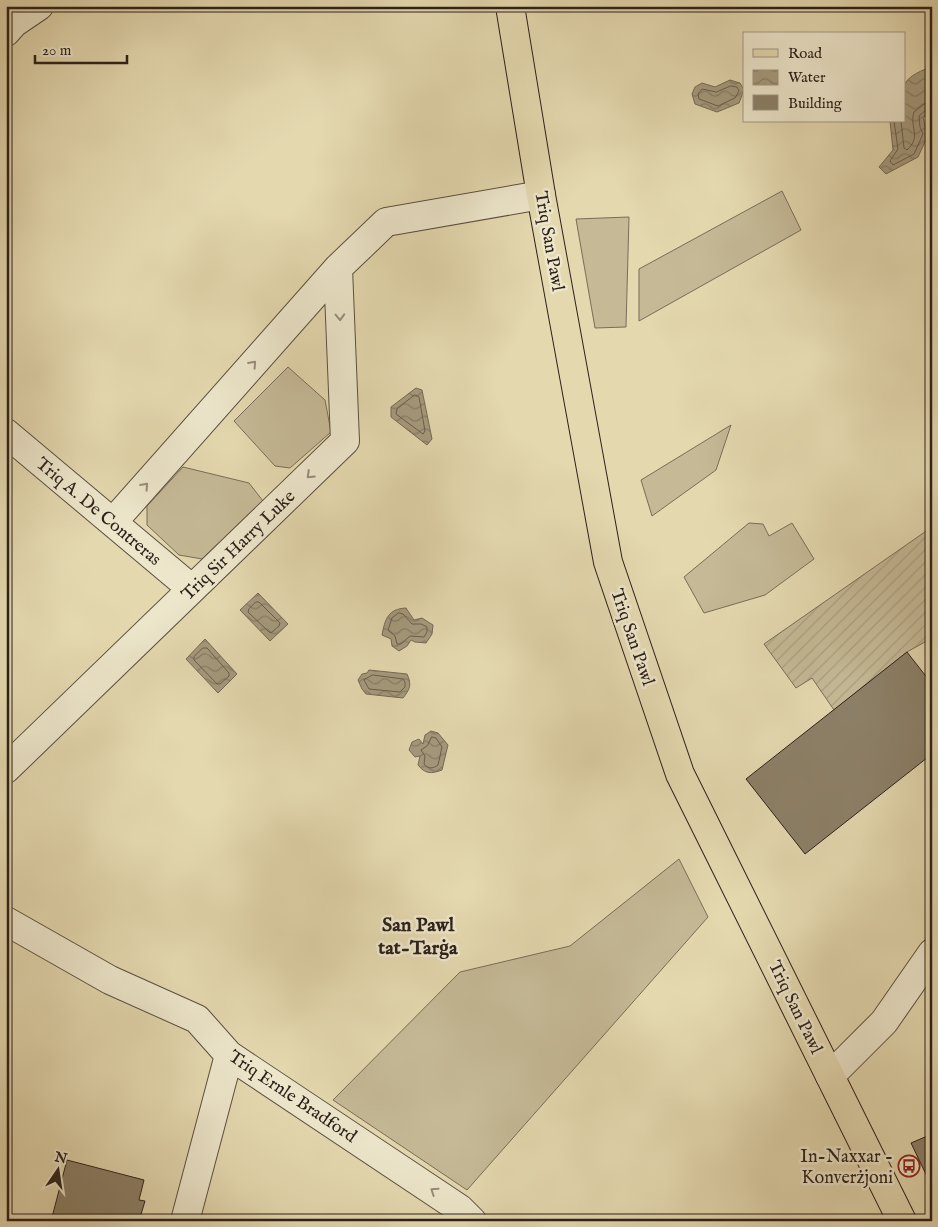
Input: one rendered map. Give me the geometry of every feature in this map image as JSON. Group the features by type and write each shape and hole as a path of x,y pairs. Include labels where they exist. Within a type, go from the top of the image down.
{"main road":[{"name":"Triq San Pawl","path":"510,6 608,562 680,774 899,1218"}],"street":[{"path":"6,32 14,23 39,6"},
{"path":"113,522 338,268 386,222 542,195"},
{"name":"Triq Sir Harry Luke","path":"6,769 345,441 338,268"},
{"name":"Triq A. De Contreras","path":"6,433 192,589"},
{"name":"Triq Ernle Bradford","path":"6,921 110,980 197,1019 229,1055 460,1208 472,1221"},
{"path":"830,1076 884,1022 932,952"},
{"path":"185,1221 229,1055"}],"shaded area":[{"path":"782,191 801,230 639,321 639,269"},
{"path":"629,217 626,327 595,328 576,219"},
{"path":"288,367 325,400 331,432 290,468 275,466 234,421"},
{"path":"731,425 716,470 652,516 641,480"},
{"path":"183,467 249,483 263,501 202,559 179,555 147,525 147,506"},
{"path":"749,523 763,524 769,536 792,523 814,559 765,595 704,613 684,577"},
{"path":"932,527 932,638 907,652 834,710 812,678 796,688 764,644"},
{"path":"679,859 708,917 467,1190 333,1100 460,972 570,946"}],"water":[{"path":"932,67 932,113 923,117 929,133 918,157 886,174 879,167 893,150 890,122 906,122 906,82 921,71"},
{"path":"730,80 740,83 743,93 739,103 717,112 695,104 692,94 695,87 702,83 715,87"},
{"path":"416,388 422,390 432,439 427,445 391,417 391,407"},
{"path":"258,593 288,624 270,641 240,610"},
{"path":"406,608 414,620 422,618 433,625 432,634 426,643 411,640 407,646 399,651 392,646 391,639 382,635 388,616 395,610"},
{"path":"205,639 237,674 218,693 186,659"},
{"path":"369,670 407,674 410,687 403,698 366,694 358,680 362,674 367,673"},
{"path":"431,731 438,733 448,745 442,770 431,773 426,772 418,765 420,756 415,757 409,750 412,742 419,739 423,744 425,735"}],"building":[{"path":"907,652 932,684 932,754 805,854 746,779"},
{"path":"932,1134 932,1187 911,1143"},
{"path":"67,1160 144,1180 139,1200 145,1201 139,1221 51,1221"}],"place":[{"name":"In-Naxxar - Konverżjoni","path":"909,1166"}],"district":[{"name":"San Pawl tat-Tarġa","path":"418,936"}]}
